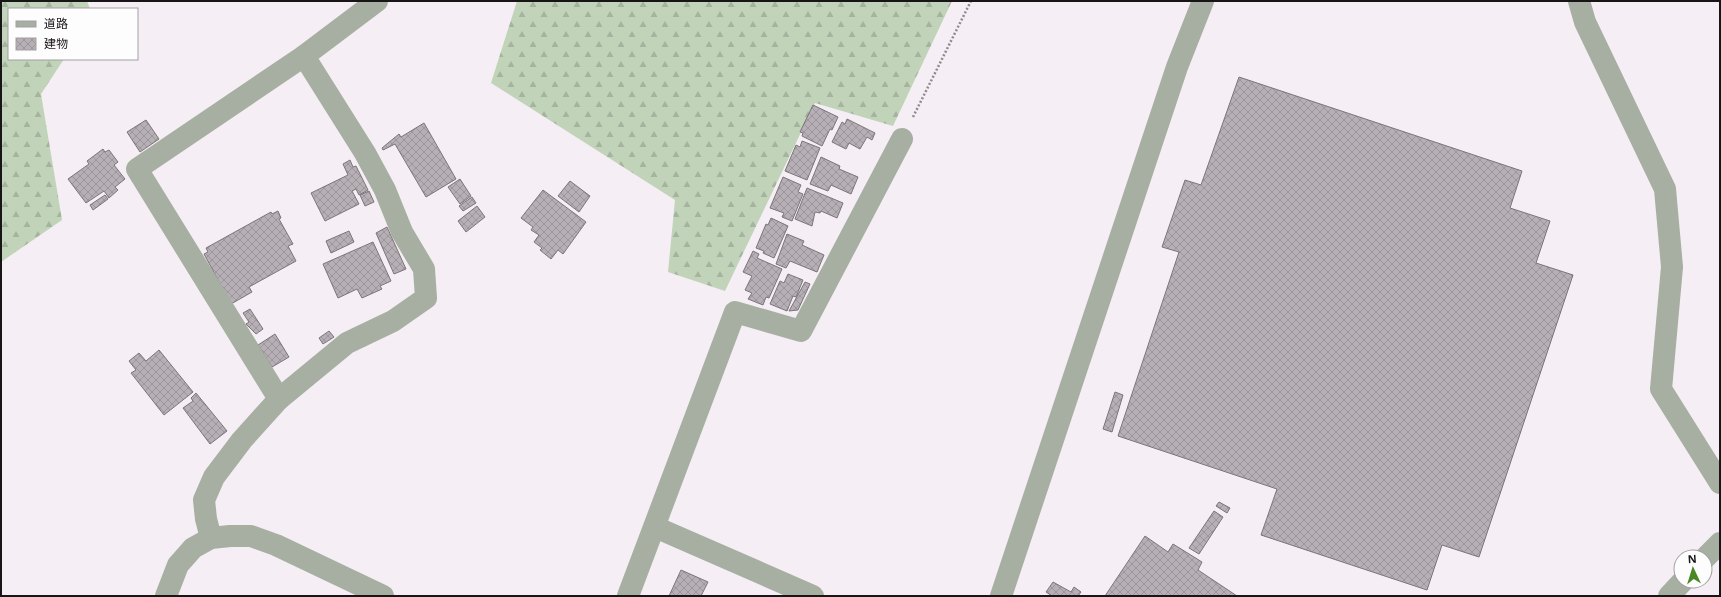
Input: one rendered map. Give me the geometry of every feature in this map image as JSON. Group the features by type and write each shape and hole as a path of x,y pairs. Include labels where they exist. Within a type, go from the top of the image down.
{"street":[{"path":"279,399 137,169 304,56 377,1"},
{"path":"1001,596 1177,68 1202,1"},
{"path":"1579,1 1585,22 1665,189 1672,267 1660,389 1720,483"},
{"path":"211,538 206,519 204,500 214,477 242,440 279,399 347,343 393,321 426,298 424,269 402,232 385,190 365,153 304,56"},
{"path":"628,596 735,312 801,331 902,139"},
{"path":"655,527 813,596"},
{"path":"166,596 178,565 193,548 211,538 230,536 251,536 276,545 383,596"}],"path":[{"path":"902,139 971,1"}],"green space":[{"path":"1,1 87,1 90,8 8,8 8,60 63,60 41,94 62,220 1,262"},
{"path":"517,1 952,1 893,126 815,103 725,291 668,272 675,200 491,83"}],"building":[{"path":"1239,77 1522,171 1510,208 1550,221 1536,263 1573,275 1479,557 1442,545 1427,590 1261,535 1277,489 1118,436 1179,252 1162,247 1185,180 1201,185"},
{"path":"813,105 838,117 832,130 830,129 822,146 802,136 803,133 800,132"},
{"path":"847,119 875,133 872,140 867,137 860,149 849,143 846,149 832,142 842,122 845,124"},
{"path":"146,120 159,139 140,152 127,132"},
{"path":"424,123 456,179 426,197 395,144 383,150 382,148 399,134 401,137"},
{"path":"802,141 820,148 807,180 785,171 796,145 800,147"},
{"path":"103,149 105,152 109,150 118,162 114,165 125,179 115,187 118,190 109,198 104,191 86,203 68,179 89,164 87,161"},
{"path":"821,157 840,166 839,169 858,177 851,194 831,185 828,191 810,184"},
{"path":"350,160 353,167 356,166 368,190 359,195 356,189 352,191 359,204 325,221 311,193 348,175 343,164"},
{"path":"783,177 801,185 798,192 803,194 792,221 782,217 784,213 770,208"},
{"path":"460,179 471,196 460,204 448,187"},
{"path":"570,181 590,196 579,212 558,196"},
{"path":"807,188 843,203 837,218 821,211 820,213 815,212 812,226 795,219"},
{"path":"543,190 586,222 563,254 558,250 551,259 540,250 542,248 534,242 539,235 531,230 533,227 521,218"},
{"path":"369,191 374,202 365,206 360,195"},
{"path":"105,195 108,199 93,210 90,205"},
{"path":"472,197 476,203 463,211 459,206"},
{"path":"477,206 485,217 466,232 458,221"},
{"path":"278,211 281,218 279,219 293,244 288,246 296,261 249,287 252,292 231,304 204,254 208,252 206,248 271,212 272,214"},
{"path":"771,218 788,226 774,258 763,253 764,251 756,248 766,224 768,225"},
{"path":"387,227 406,269 394,274 376,233"},
{"path":"349,231 354,242 331,253 326,241"},
{"path":"787,234 804,241 802,245 824,255 817,272 790,261 786,268 776,264"},
{"path":"373,242 391,281 380,286 382,289 362,298 357,289 338,298 323,264"},
{"path":"753,251 759,254 757,258 782,269 769,298 766,297 763,305 748,299 752,293 745,290 752,276 743,272"},
{"path":"788,274 803,280 796,297 793,296 787,311 770,304 780,281 784,283"},
{"path":"805,282 810,284 798,310 789,311"},
{"path":"250,309 263,329 256,334 246,324 249,322 243,313"},
{"path":"329,331 334,337 323,344 319,338"},
{"path":"275,334 289,357 272,367 258,345"},
{"path":"159,350 193,392 164,415 131,373 136,370 129,361 139,353 146,361"},
{"path":"1115,392 1123,395 1112,432 1103,429"},
{"path":"196,393 227,431 210,444 183,408 193,401 191,398"},
{"path":"1219,502 1230,508 1227,513 1216,506"},
{"path":"1214,511 1223,517 1199,554 1189,548"},
{"path":"1145,536 1168,552 1173,544 1202,562 1198,570 1237,596 1105,596"},
{"path":"681,570 708,582 701,596 669,596"},
{"path":"1053,582 1071,592 1074,587 1081,592 1078,596 1052,596 1046,592"}]}
